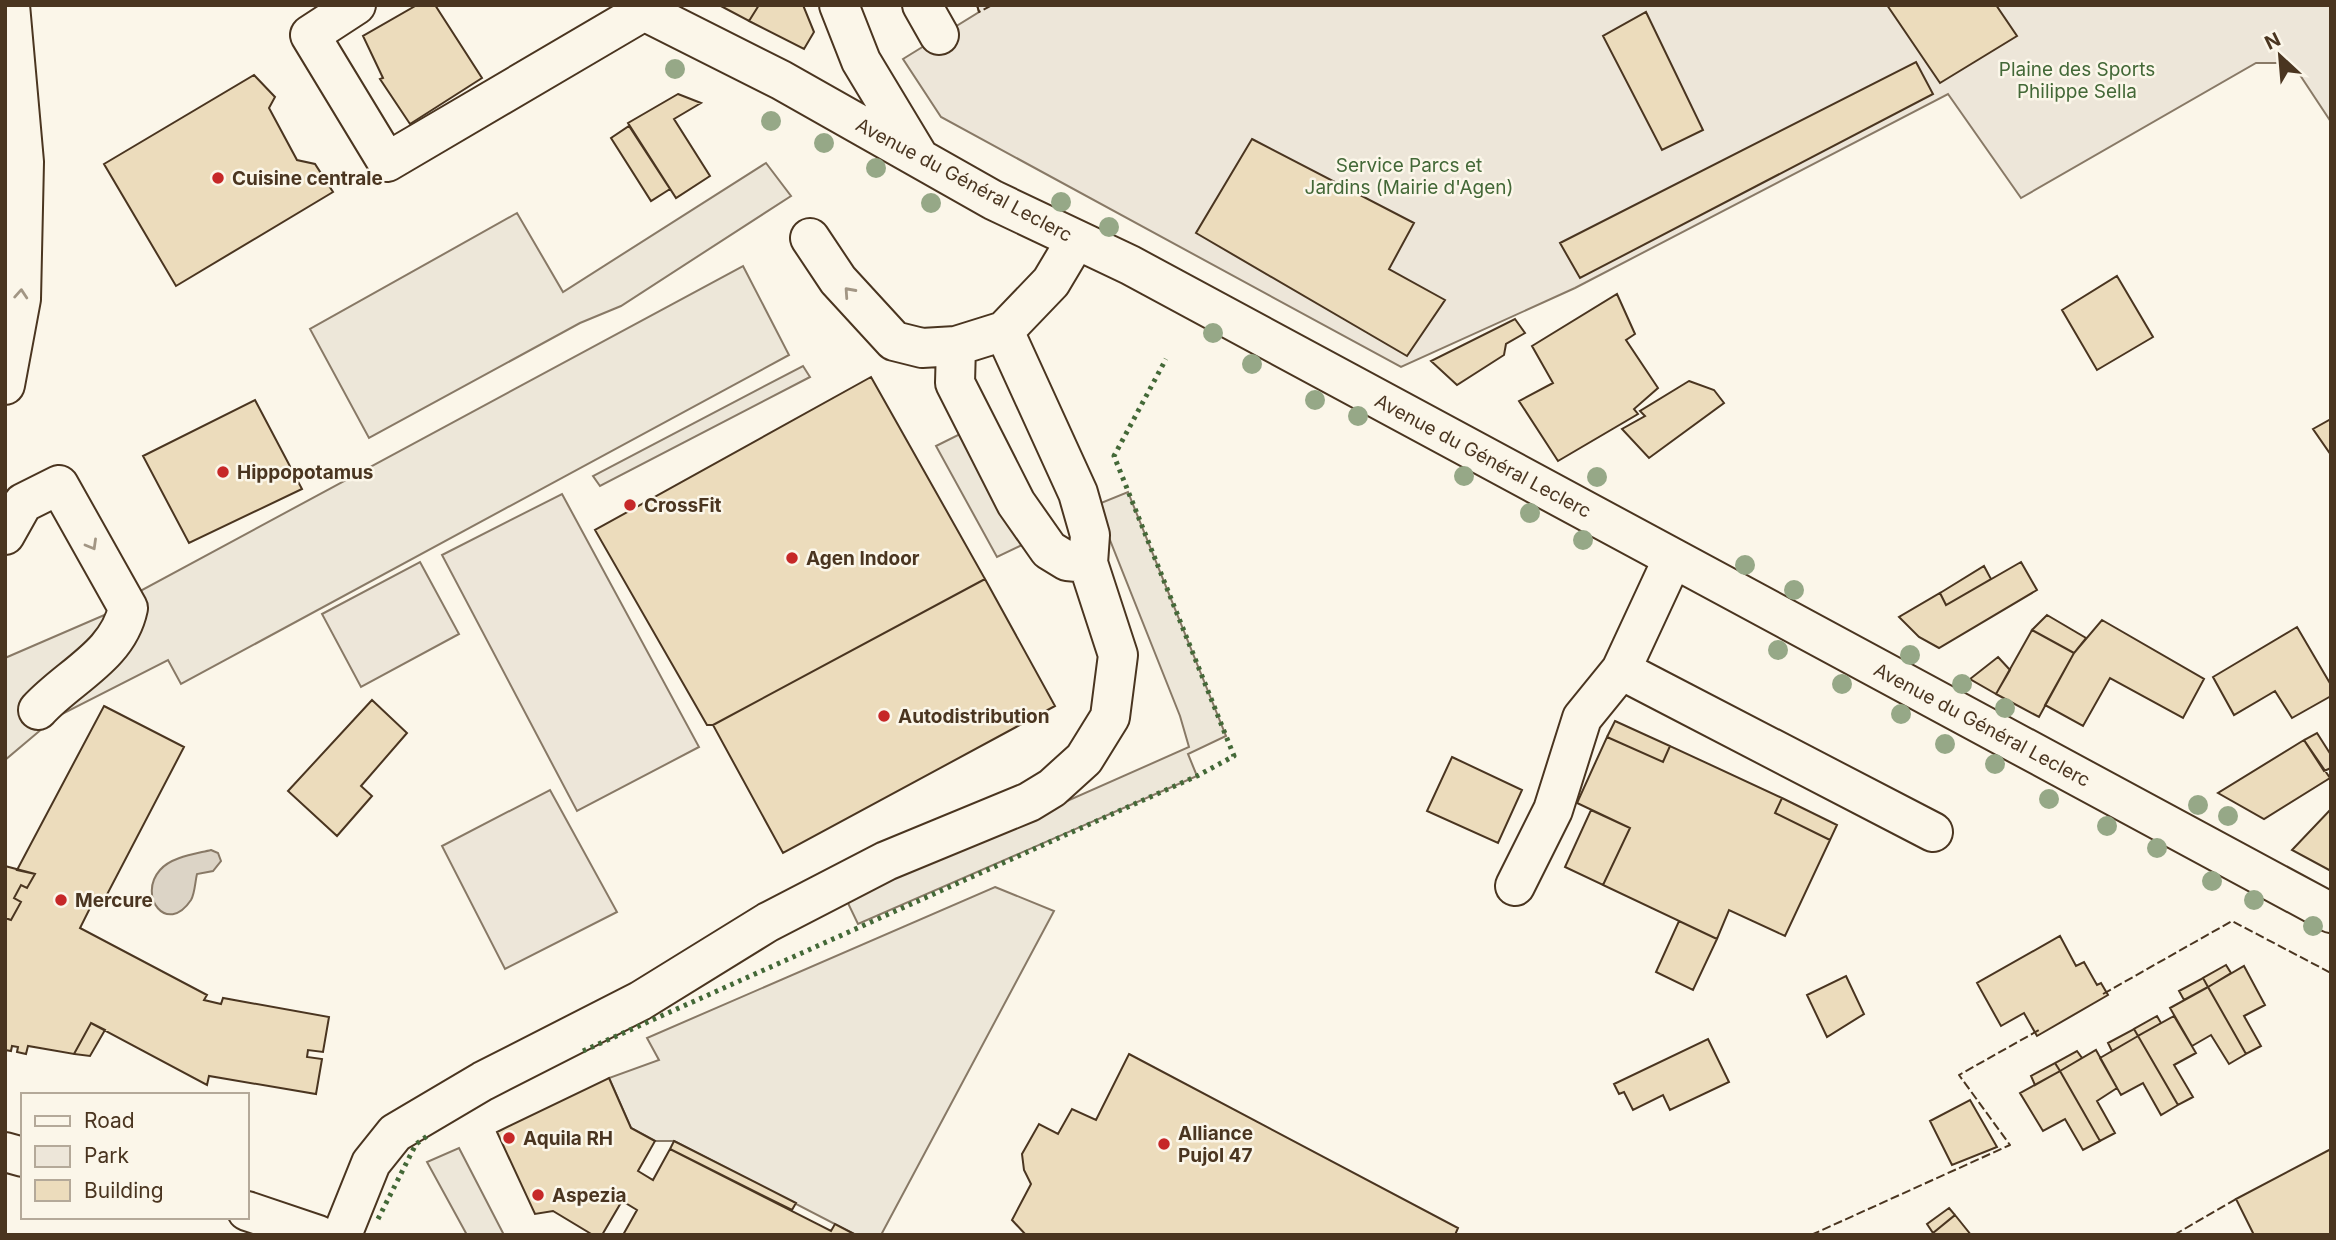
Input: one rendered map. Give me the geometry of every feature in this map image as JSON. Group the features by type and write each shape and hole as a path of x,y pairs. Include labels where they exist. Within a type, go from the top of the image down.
{"street":[{"path":"5,385 21,299 24,162 10,5"},
{"path":"356,5 310,35 387,162 638,8"},
{"path":"839,5 861,61 918,156"},
{"name":"Avenue du Général Leclerc","path":"638,8 781,80 993,200 1152,277 2331,913"},
{"path":"810,238 838,280 894,341 922,348 956,346 1004,331 1051,282 1076,240"},
{"path":"342,1235 371,1163 395,1133 483,1082 640,1001 768,922 886,861 1029,802 1084,759 1111,717 1118,655 1088,563 1090,535 1078,492 1004,331"},
{"path":"956,346 955,383 1016,503 1049,551 1067,561 1088,563"},
{"path":"5,535 23,503 59,485 128,608 125,620 108,651 57,689 38,710"},
{"path":"1515,886 1553,810 1581,718 1621,670 1674,558"},
{"path":"1621,670 1933,832"},
{"path":"248,1212 318,1235"}],"green space":[{"name":"Service Parcs et Jardins (Mairie d'Agen)","path":"977,5 2331,5 2331,122 2292,63 2256,63 2021,198 1948,94 1575,288 1401,367 941,117 903,59 979,12"},
{"path":"562,494 699,747 577,811 442,555"},
{"path":"420,562 459,634 361,687 322,614"},
{"path":"550,790 617,912 505,969 442,846"}],"shaded area":[{"path":"766,163 791,196 621,306 580,323 369,438 310,329 517,213 563,292"},
{"path":"743,266 789,355 181,684 168,660 56,717 5,760 5,658 109,613 128,608 142,590"},
{"path":"803,366 810,377 600,486 593,476"},
{"path":"960,434 1022,545 997,557 936,446"},
{"path":"1128,492 1226,736 1188,754 1197,776 858,924 846,899 1189,747 1180,716 1096,505"},
{"path":"211,850 218,853 221,861 213,871 197,874 191,900 182,910 173,914 158,908 152,891 160,870 177,859"},
{"path":"995,887 1054,911 881,1235 856,1235 674,1141 655,1141 631,1128 609,1078 659,1060 647,1038"},
{"path":"459,1148 504,1235 467,1235 427,1162"}],"building":[{"path":"417,5 435,5 482,78 410,124 380,79 383,78 363,36"},
{"path":"719,5 759,5 749,21"},
{"path":"759,5 803,5 814,32 804,49 749,21"},
{"path":"1887,5 1996,5 2017,36 1940,83"},
{"path":"1646,12 1703,130 1662,150 1603,36"},
{"path":"1916,62 1933,94 1580,278 1560,243"},
{"name":"Cuisine centrale","path":"254,75 275,97 269,108 297,160 315,164 333,192 176,286 104,164"},
{"path":"678,94 701,103 674,119 710,176 676,198 628,123"},
{"path":"629,126 670,189 651,201 611,138"},
{"path":"1252,139 1414,223 1389,269 1445,300 1407,356 1196,233"},
{"path":"2117,276 2153,337 2097,370 2062,310"},
{"path":"1617,294 1635,334 1626,340 1658,388 1634,409 1638,414 1558,461 1519,401 1553,383 1532,346"},
{"path":"1515,319 1525,333 1506,344 1504,355 1457,385 1431,361"},
{"name":"Agen Indoor","path":"871,377 985,579 713,725 707,725 595,530"},
{"path":"1689,381 1714,390 1724,403 1649,458 1622,429 1645,416 1640,411"},
{"name":"Hippopotamus","path":"255,400 302,489 189,543 143,456"},
{"path":"2331,419 2331,455 2313,429"},
{"path":"2021,562 2037,590 1939,648 1919,637 1899,617 1940,593 1946,605"},
{"path":"1984,566 1991,579 1946,605 1940,593"},
{"name":"Autodistribution","path":"985,579 1055,706 783,853 713,725"},
{"path":"2047,615 2086,638 2074,653 2032,630"},
{"path":"2102,620 2204,679 2183,718 2110,678 2083,726 2045,705 2074,653"},
{"path":"2297,627 2331,685 2331,696 2292,718 2275,691 2234,715 2213,677"},
{"path":"2032,630 2074,653 2039,717 1996,694"},
{"path":"1998,657 2010,670 1996,694 1970,679"},
{"path":"372,700 407,733 361,786 372,796 337,836 288,791"},
{"name":"Mercure","path":"104,706 184,747 100,908 92,904 80,928 207,995 204,1000 221,1004 223,998 329,1017 323,1052 308,1050 307,1057 322,1059 316,1094 209,1076 207,1085 91,1023 74,1054 28,1046 26,1054 17,1052 18,1047 12,1046 11,1051 5,1050 5,918 11,920 21,902 14,898 21,885 27,888 35,874 17,870"},
{"path":"1615,721 1670,746 1663,762 1607,737"},
{"path":"2317,733 2331,755 2331,768 2324,771 2304,740"},
{"path":"1607,737 1663,762 1670,746 1782,798 1775,813 1830,840 1785,936 1729,910 1717,939 1603,885 1630,828 1577,803"},
{"path":"2304,740 2330,778 2264,819 2218,793"},
{"path":"1452,757 1522,790 1498,843 1427,811"},
{"path":"1782,798 1837,825 1830,840 1775,813"},
{"path":"2331,809 2331,871 2292,850"},
{"path":"1591,810 1630,828 1603,885 1565,867"},
{"path":"5,866 35,874 27,888 21,885 14,898 21,902 11,920 5,918"},
{"path":"1679,921 1717,939 1693,990 1656,972"},
{"path":"2060,936 2076,966 2084,962 2097,985 2101,983 2108,995 2037,1036 2024,1013 2001,1026 1977,983"},
{"path":"2226,965 2231,973 2208,987 2203,978"},
{"path":"2244,966 2265,1005 2244,1016 2261,1046 2246,1054 2208,987"},
{"path":"1846,976 1864,1014 1827,1037 1807,995"},
{"path":"2203,978 2208,987 2184,1000 2179,991"},
{"path":"2208,987 2246,1054 2229,1064 2211,1035 2192,1046 2170,1008"},
{"path":"2157,1016 2161,1023 2138,1036 2134,1029"},
{"path":"2174,1016 2196,1053 2174,1065 2193,1097 2178,1105 2138,1036"},
{"path":"91,1023 105,1030 90,1056 74,1054"},
{"path":"2134,1029 2138,1036 2112,1051 2108,1043"},
{"path":"2138,1036 2178,1105 2161,1115 2143,1083 2121,1095 2100,1058"},
{"path":"1708,1039 1729,1082 1670,1110 1663,1095 1633,1110 1624,1092 1619,1094 1614,1084"},
{"path":"2096,1050 2117,1088 2097,1101 2115,1133 2100,1141 2060,1071"},
{"path":"2077,1051 2082,1058 2060,1071 2055,1063"},
{"name":"Alliance Pujol 47","path":"1129,1054 1458,1228 1455,1235 1026,1235 1012,1220 1031,1184 1024,1170 1022,1154 1039,1124 1058,1134 1072,1109 1096,1120"},
{"path":"2055,1063 2060,1071 2035,1085 2031,1076"},
{"path":"2060,1071 2100,1141 2083,1150 2065,1119 2043,1131 2020,1093"},
{"path":"609,1078 631,1128 655,1141 638,1171 653,1180 670,1149 831,1231 835,1224 856,1235 623,1235 637,1210 622,1201 602,1235 593,1235 553,1211 535,1214 497,1132"},
{"path":"1970,1100 1997,1147 1952,1165 1930,1121"},
{"path":"674,1141 796,1203 792,1210 670,1149"},
{"path":"2331,1149 2331,1235 2254,1235 2236,1199"},
{"path":"1949,1208 1955,1215 1933,1233 1927,1224"},
{"path":"1955,1215 1971,1235 1930,1235 1933,1233"}],"hedge":[{"path":"583,1051 1197,776 1234,756 1114,456 1166,359"},
{"path":"378,1219 416,1144 430,1134"}],"fence":[{"path":"977,5 979,12 992,5"},
{"path":"2103,994 2232,921 2331,973"},
{"path":"1811,1235 2010,1145 1959,1075 2039,1030"},
{"path":"2174,1235 2238,1198"}],"place":[{"name":"Cuisine centrale","path":"218,178"},
{"name":"Hippopotamus","path":"223,472"},
{"name":"CrossFit","path":"630,505"},
{"name":"Agen Indoor","path":"792,558"},
{"name":"Autodistribution","path":"884,716"},
{"name":"Mercure","path":"61,900"},
{"name":"Aquila RH","path":"509,1138"},
{"name":"Alliance Pujol 47","path":"1164,1144"},
{"name":"Aspezia","path":"538,1195"}],"park label":[{"name":"Plaine des Sports Philippe Sella","path":"2077,80"}]}
